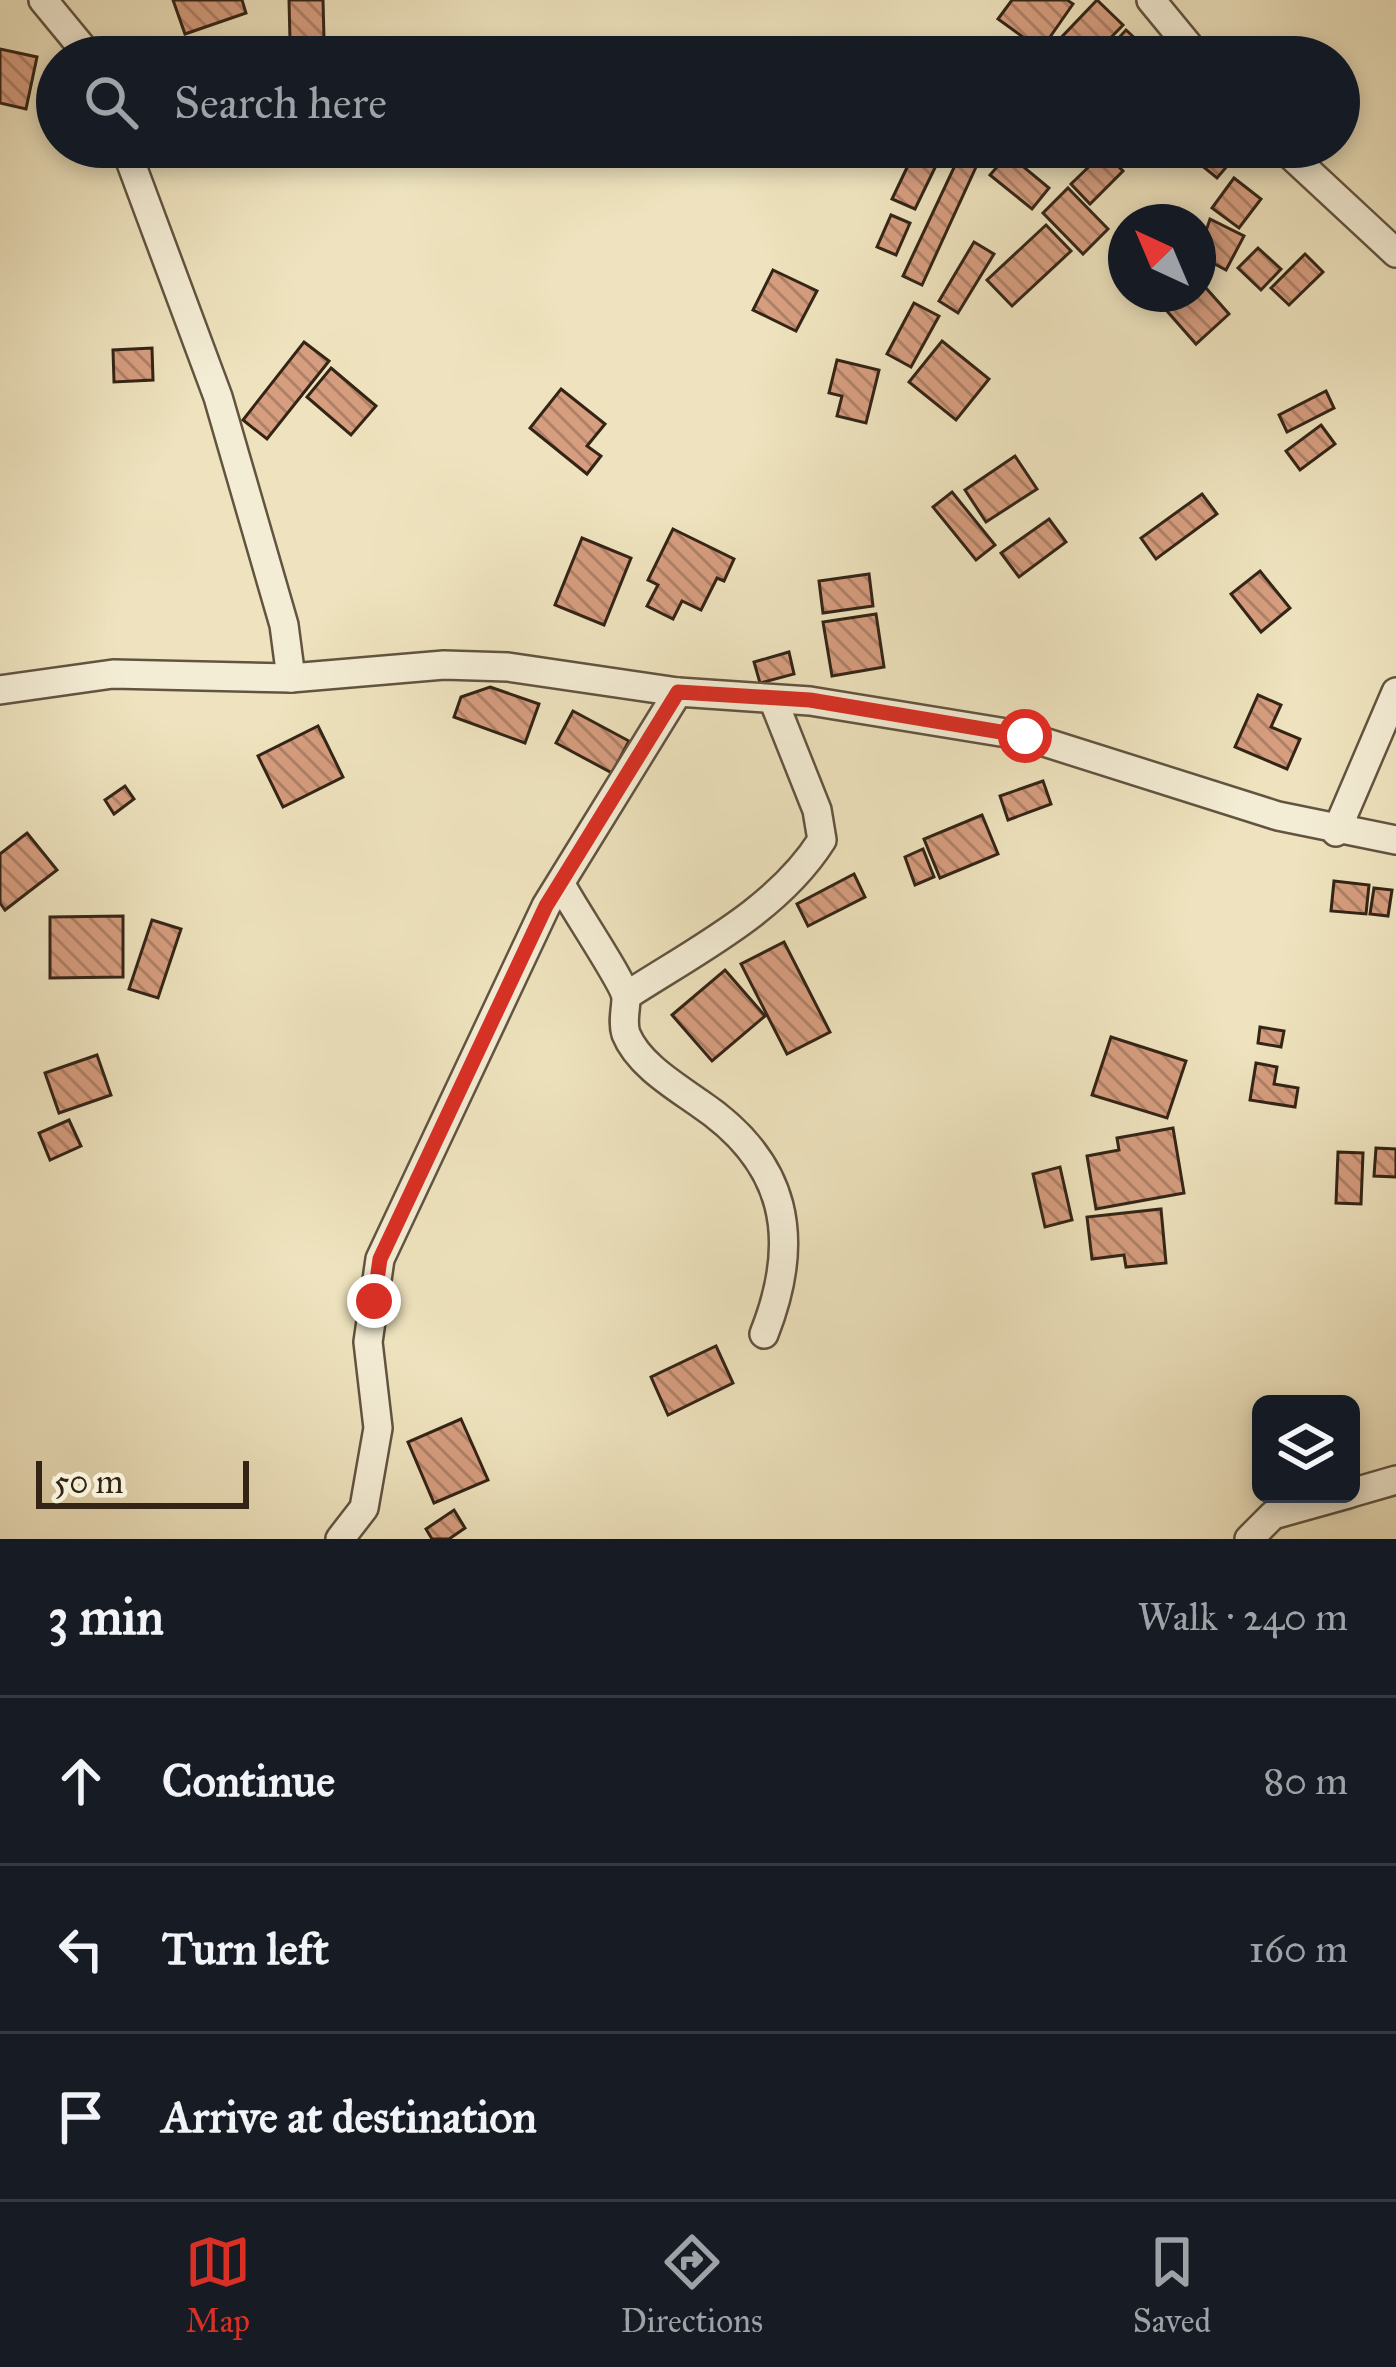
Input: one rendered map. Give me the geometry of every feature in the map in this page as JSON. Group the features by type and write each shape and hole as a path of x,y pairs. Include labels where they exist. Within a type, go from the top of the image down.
{"street":[{"path":"44,0 73,36"},
{"path":"1151,0 1181,36"},
{"path":"133,168 218,397 284,625 291,677"},
{"path":"1305,168 1396,253"},
{"path":"0,690 131,673 291,677 487,666 678,692 774,702 810,700 1025,736 1336,832 1396,840"},
{"path":"340,1539 364,1508 378,1428 368,1342 380,1259 546,906 678,692"},
{"path":"1336,832 1396,692"},
{"path":"626,996 760,908 803,870 822,840 817,809 774,702"},
{"path":"562,886 626,996 626,1034 664,1078 721,1117 766,1164 780,1205 786,1252 781,1291 764,1334"},
{"path":"1360,1491 1396,1480"},
{"path":"1249,1539 1273,1515 1317,1503"}],"building":[{"path":"173,0 242,0 246,13 185,34"},
{"path":"289,0 323,0 324,36 290,36"},
{"path":"1012,0 1073,4 1051,36 1022,36 998,19"},
{"path":"1097,0 1123,25 1112,36 1063,36"},
{"path":"0,49 36,57 26,109 0,103"},
{"path":"907,168 935,168 915,209 892,199"},
{"path":"954,168 976,168 922,285 903,276"},
{"path":"996,168 1025,168 1049,188 1032,209 990,175"},
{"path":"1088,168 1123,171 1090,204 1071,184"},
{"path":"1205,168 1226,168 1217,178"},
{"path":"1234,178 1261,199 1239,228 1216,211 1215,204"},
{"path":"1068,188 1108,229 1083,254 1043,213"},
{"path":"891,215 910,223 896,255 877,247"},
{"path":"1216,222 1244,236 1226,270 1216,265"},
{"path":"1046,225 1071,251 1012,306 987,280"},
{"path":"974,242 994,254 958,313 939,301"},
{"path":"1258,248 1281,269 1261,290 1238,268"},
{"path":"1305,254 1323,272 1289,305 1271,288"},
{"path":"773,270 817,291 796,331 753,310"},
{"path":"1216,299 1229,314 1196,344 1168,312 1216,312"},
{"path":"914,303 939,316 911,367 887,354"},
{"path":"942,341 989,379 956,420 909,382"},
{"path":"304,342 329,361 267,439 243,420"},
{"path":"152,348 153,380 114,382 113,350"},
{"path":"837,360 879,370 866,423 837,416 842,396 829,393"},
{"path":"331,368 376,406 351,435 307,397"},
{"path":"561,389 605,424 587,446 601,456 587,474 530,428"},
{"path":"1326,391 1334,408 1287,432 1279,415"},
{"path":"1321,425 1335,444 1300,470 1286,451"},
{"path":"1015,456 1037,489 986,522 965,490"},
{"path":"952,492 995,545 976,560 933,507"},
{"path":"1202,494 1217,514 1156,559 1141,538"},
{"path":"1049,519 1066,542 1019,577 1001,553"},
{"path":"673,529 734,559 724,581 717,578 701,610 682,601 673,619 647,606 658,585 648,580"},
{"path":"582,538 631,558 604,625 555,605"},
{"path":"1260,571 1290,608 1261,632 1231,594"},
{"path":"869,574 873,606 823,613 819,581"},
{"path":"876,614 884,667 832,676 823,622"},
{"path":"789,652 794,674 760,683 754,662"},
{"path":"490,687 539,704 525,743 454,717 461,697"},
{"path":"1258,695 1281,705 1271,727 1300,739 1287,769 1235,747"},
{"path":"573,711 629,741 612,773 556,743"},
{"path":"318,726 343,777 283,807 258,756"},
{"path":"1043,781 1051,804 1008,820 1000,796"},
{"path":"125,786 134,799 114,814 105,800"},
{"path":"982,815 998,854 940,878 924,839"},
{"path":"27,833 57,870 5,910 0,903 0,854"},
{"path":"923,849 934,877 915,885 905,857"},
{"path":"854,874 865,897 808,926 797,904"},
{"path":"1334,881 1369,885 1366,914 1331,911"},
{"path":"1374,888 1392,890 1388,916 1370,914"},
{"path":"123,916 123,977 50,978 50,917"},
{"path":"152,920 181,929 158,998 129,989"},
{"path":"784,942 830,1032 787,1054 741,964"},
{"path":"725,970 765,1016 712,1061 672,1015"},
{"path":"1260,1027 1284,1031 1281,1047 1258,1043"},
{"path":"1111,1037 1186,1061 1167,1118 1092,1095"},
{"path":"97,1055 111,1095 59,1113 45,1073"},
{"path":"1256,1063 1277,1067 1274,1084 1298,1088 1295,1107 1250,1100"},
{"path":"69,1120 81,1146 50,1160 39,1133"},
{"path":"1173,1128 1184,1193 1096,1209 1087,1156 1119,1150 1117,1138"},
{"path":"1376,1148 1396,1149 1396,1177 1374,1176"},
{"path":"1338,1152 1363,1153 1361,1204 1336,1203"},
{"path":"1060,1167 1072,1220 1045,1227 1033,1174"},
{"path":"1161,1209 1166,1263 1126,1267 1124,1255 1092,1259 1087,1217"},
{"path":"716,1346 733,1383 668,1415 651,1377"},
{"path":"461,1419 488,1480 434,1503 408,1442"},
{"path":"454,1510 465,1528 449,1539 432,1539 426,1529"}],"route":[{"path":"374,1301 380,1259 546,906 678,692 774,702 810,700 1025,736"}]}
